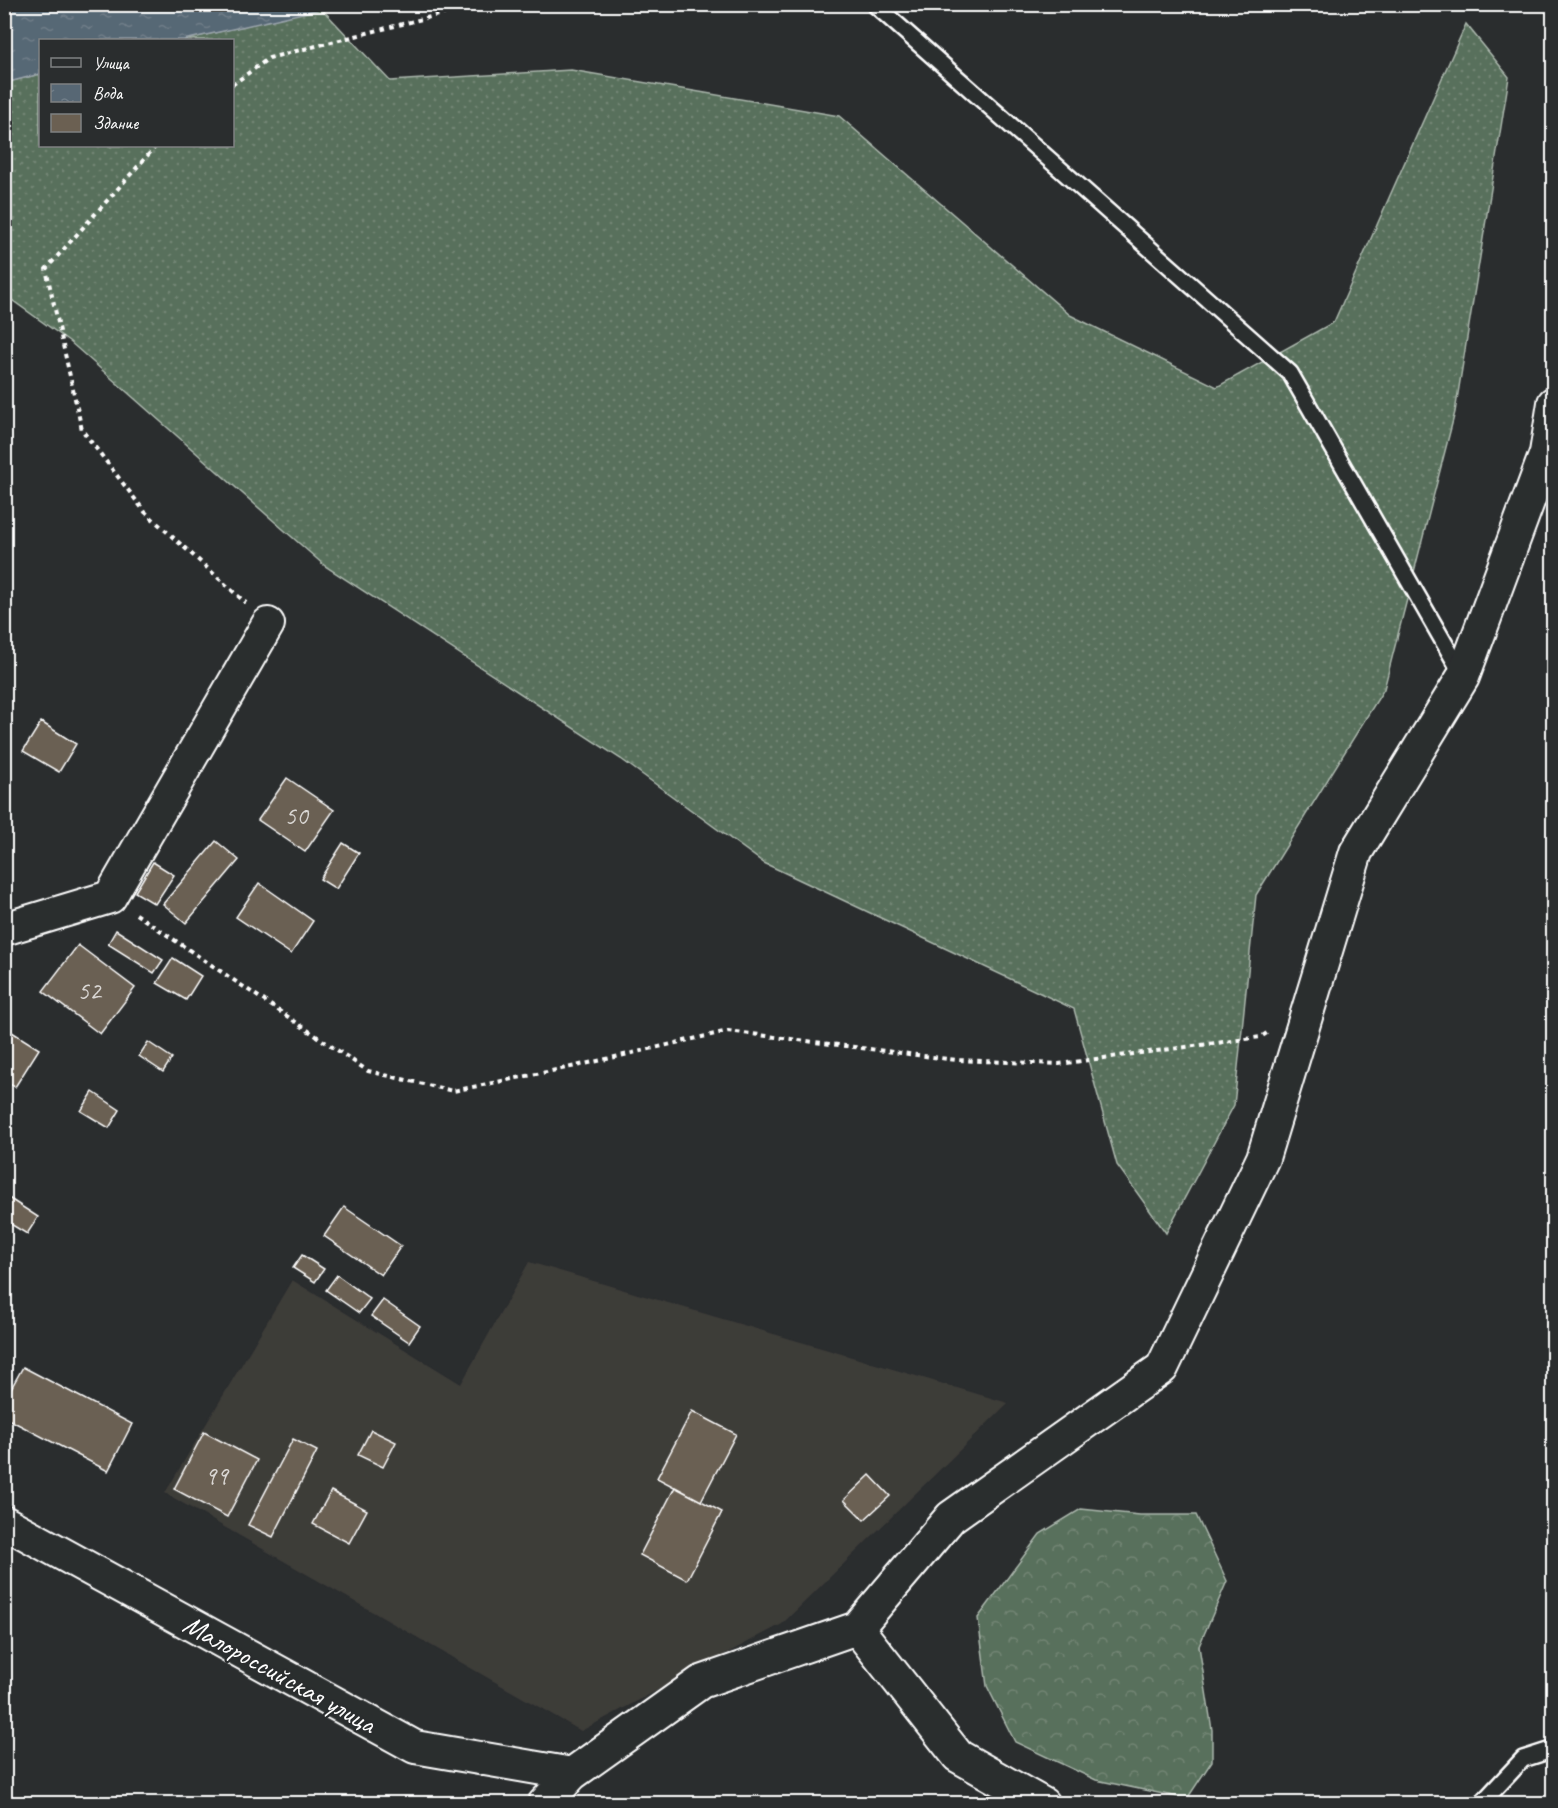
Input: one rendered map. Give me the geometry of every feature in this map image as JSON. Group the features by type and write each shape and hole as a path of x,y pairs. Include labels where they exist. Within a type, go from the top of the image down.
{"street":[{"path":"544,1803 572,1774 701,1682 856,1628 951,1517 1162,1368 1263,1158 1356,852 1463,677 1550,447 1554,403"},
{"path":"4,929 110,897 268,624"},
{"name":"Малороссийская улица","path":"4,1522 415,1747 572,1774"},
{"path":"856,1628 958,1756 1043,1803"}],"lane":[{"path":"874,4 1290,373 1463,677"},
{"path":"1481,1803 1523,1759 1554,1749"}],"path":[{"path":"234,84 269,58 481,4"},
{"path":"155,147 46,269 82,430 145,512 268,624"},
{"path":"110,897 368,1071 453,1091 728,1031 956,1060 1059,1064 1261,1036 1308,1011"}],"shaded area":[{"path":"529,1262 1008,1403 782,1624 581,1731 165,1493 292,1280 461,1384"}],"green space":[{"path":"321,8 390,81 571,70 839,116 1070,315 1217,387 1334,322 1466,24 1509,77 1455,412 1384,689 1256,895 1234,1105 1166,1233 1117,1165 1074,1009 764,863 621,759 325,566 69,341 5,295 4,83 39,74 39,147 234,147 234,39 188,39"},
{"path":"1081,1509 1140,1515 1196,1515 1227,1581 1199,1646 1212,1730 1212,1761 1187,1799 1096,1780 1015,1742 987,1686 978,1618 1040,1534"}],"water":[{"path":"5,4 338,5 188,39 39,39 39,74 5,83"}],"building":[{"path":"41,722 76,744 59,772 23,751"},
{"path":"287,778 334,810 305,852 258,820"},
{"path":"216,841 239,860 186,923 163,904"},
{"path":"343,843 359,853 336,889 320,879"},
{"path":"153,862 174,875 155,904 135,892"},
{"path":"259,883 313,921 291,954 236,917"},
{"path":"116,930 163,960 154,973 108,944"},
{"path":"78,945 135,988 100,1034 43,991"},
{"path":"173,958 201,976 186,1000 157,983"},
{"path":"4,1027 39,1049 15,1087 4,1081"},
{"path":"148,1042 172,1058 163,1072 139,1056"},
{"path":"93,1092 120,1110 109,1128 81,1111"},
{"path":"7,1197 38,1217 27,1234 4,1220 4,1202"},
{"path":"344,1207 401,1246 381,1275 324,1236"},
{"path":"302,1255 324,1269 315,1282 293,1268"},
{"path":"337,1275 370,1299 359,1313 326,1290"},
{"path":"383,1300 420,1326 409,1342 371,1316"},
{"path":"23,1367 132,1424 108,1471 4,1417 4,1401"},
{"path":"692,1411 736,1434 701,1501 657,1478"},
{"path":"371,1430 396,1442 383,1467 358,1455"},
{"path":"204,1432 257,1460 227,1517 174,1489"},
{"path":"293,1439 317,1451 273,1537 248,1525"},
{"path":"870,1475 890,1496 864,1520 844,1500"},
{"path":"675,1487 722,1512 687,1580 640,1555"},
{"path":"331,1491 367,1510 349,1543 313,1524"}]}
